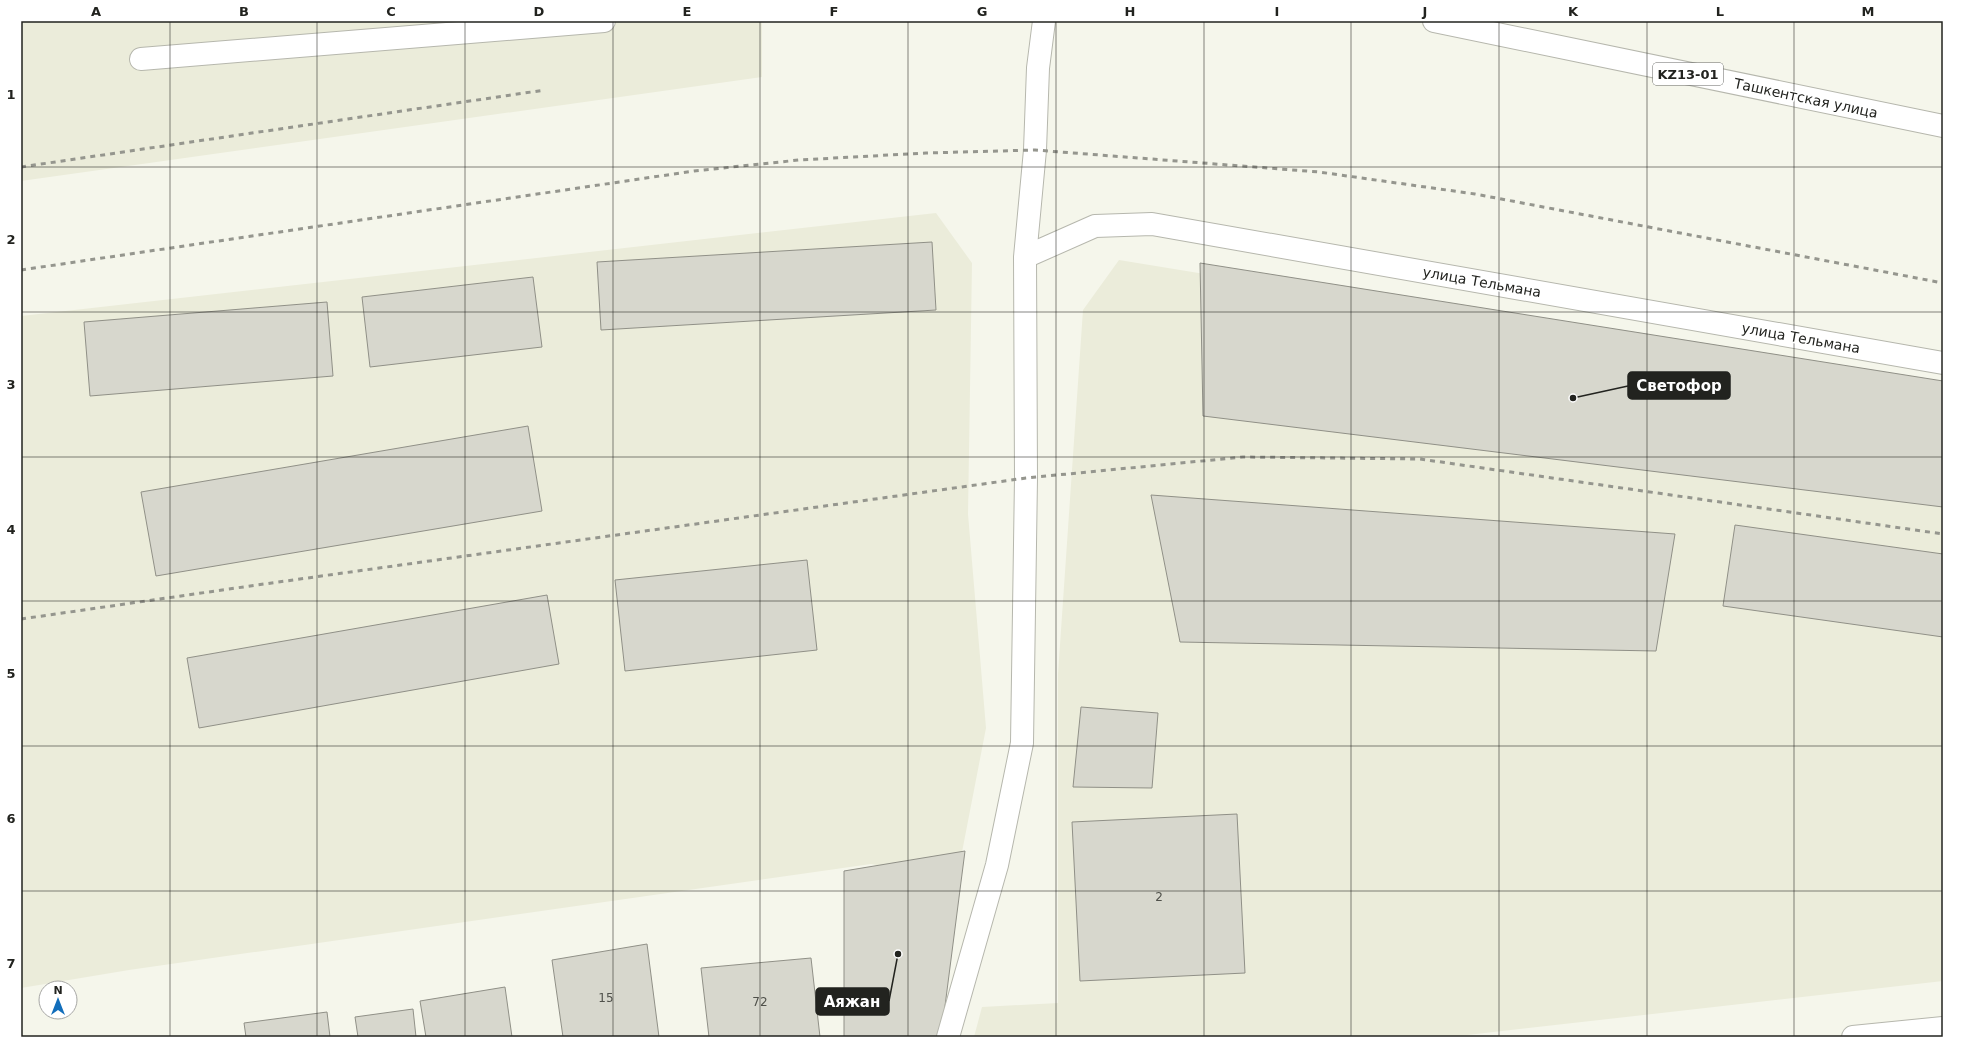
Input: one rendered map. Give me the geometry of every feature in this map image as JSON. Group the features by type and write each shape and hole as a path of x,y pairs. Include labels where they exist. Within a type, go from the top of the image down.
{"street":[{"path":"141,59 604,21"},
{"path":"948,1037 997,865 1022,743 1026,478 1025,257 1035,150 1038,68 1044,21"},
{"name":"Ташкентская улица","path":"1434,21 1943,126"},
{"name":"улица Тельмана","path":"1025,257 1095,226 1152,224 1943,363"},
{"path":"1853,1037 1943,1028"}],"shaded area":[{"path":"21,21 762,21 762,77 21,181"},
{"path":"936,213 972,263 968,514 986,728 957,878 871,864 129,970 69,980 38,980 38,985 21,988 21,316"},
{"path":"1119,260 1943,394 1943,981 1450,1037 974,1037 982,1007 1058,1003 1058,674 1083,310"}],"building":[{"path":"932,242 936,310 601,330 597,262"},
{"path":"1200,263 1943,381 1943,507 1203,416"},
{"path":"533,277 542,347 370,367 362,297"},
{"path":"327,302 333,376 90,396 84,322"},
{"path":"528,426 542,511 156,576 141,492"},
{"path":"1151,495 1675,534 1656,651 1180,642"},
{"path":"1735,525 1943,554 1943,637 1723,606"},
{"path":"807,560 817,650 625,671 615,580"},
{"path":"547,595 559,664 199,728 187,658"},
{"path":"1081,707 1158,713 1152,788 1073,787"},
{"path":"1237,814 1245,973 1080,981 1072,822"},
{"path":"965,851 941,1037 844,1037 844,871"},
{"path":"647,944 659,1037 563,1037 552,960"},
{"path":"811,958 820,1037 709,1037 701,968"},
{"path":"505,987 512,1037 426,1037 420,1001"},
{"path":"413,1009 416,1037 358,1037 355,1017"},
{"path":"327,1012 330,1037 246,1037 244,1023"}],"railway":[{"path":"21,167 545,90"},
{"path":"21,270 694,171 799,160 926,153 1035,150 1319,172 1475,194 1943,283"},
{"path":"21,619 1026,478 1243,457 1420,459 1943,534"}],"place":[{"name":"Светофор","path":"1573,398"},
{"name":"Аяжан","path":"898,954"}]}
